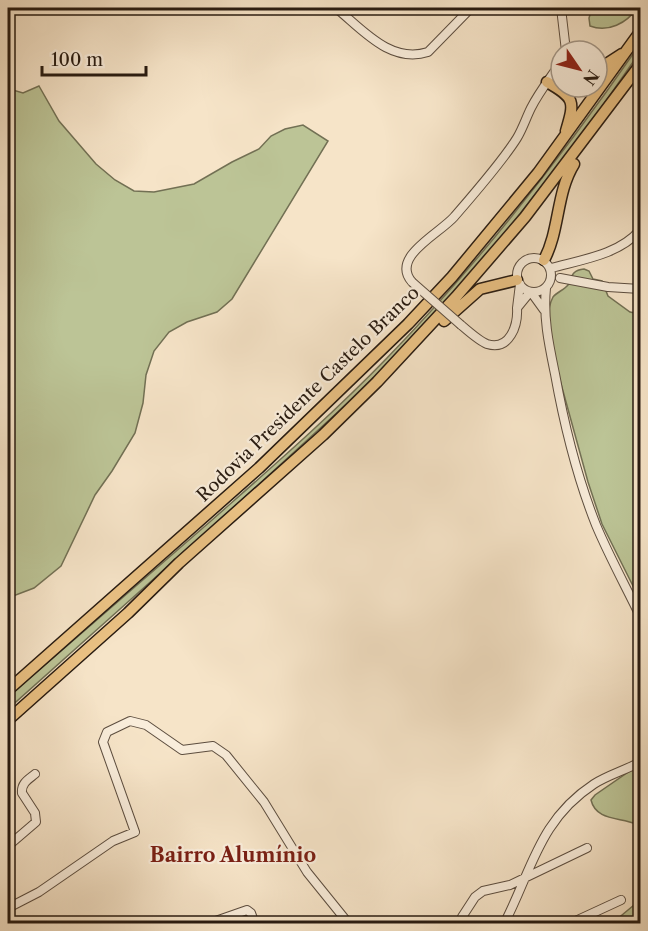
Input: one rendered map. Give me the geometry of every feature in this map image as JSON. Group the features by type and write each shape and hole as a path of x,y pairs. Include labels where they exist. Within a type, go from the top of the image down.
{"highway":[{"name":"Rodovia Presidente Castelo Branco","path":"8,690 259,468 377,355 452,277 562,141 640,32"},
{"path":"609,62 627,51"},
{"name":"Rodovia Presidente Castelo Branco","path":"8,720 128,613 179,563 322,435 377,382 456,297 525,217 638,68"},
{"path":"549,267 550,249 562,192 570,171 638,68"},
{"path":"547,82 567,94 573,104 562,141"},
{"path":"377,382 480,289 519,282"}],"street":[{"path":"336,8 392,52 418,55 428,52 436,45 471,8"},
{"path":"561,8 565,39"},
{"path":"549,79 511,147 452,219 411,255 406,274 461,325 486,344 496,346 508,341 514,332 518,270 524,261 534,257 560,278 608,287 640,289"},
{"path":"549,267 607,252 620,246 640,230"},
{"path":"549,267 544,310 557,388 582,483 604,544 640,616"},
{"path":"517,308 530,292 542,291 560,278"},
{"path":"519,282 544,310"},
{"path":"8,908 46,887 113,841 135,832 103,742 107,732 130,721 146,725 182,750 213,746 226,754 264,802 307,872 349,924"},
{"path":"504,924 548,828 561,812 595,784 640,762"},
{"path":"8,846 34,825 37,817 21,789 22,785 35,774"},
{"path":"462,917 475,897 483,891 510,885 587,848"},
{"path":"569,924 621,900"},
{"path":"207,924 247,910 251,913 255,924"},
{"path":"509,914 513,924"}],"green space":[{"path":"592,8 637,8 617,25 597,28 590,26 589,18"},
{"path":"640,44 640,52 609,97 609,88"},
{"path":"39,86 59,121 96,164 115,180 134,191 154,192 194,184 259,149 271,136 285,129 303,125 328,141 232,299 217,312 187,322 169,332 154,351 146,375 143,403 135,433 95,495 61,566 34,588 8,598 8,94 13,90 23,93"},
{"path":"601,99 607,99 583,134 500,239 445,304 363,389 8,709 8,697 212,520 345,400 387,358 488,245"},
{"path":"584,269 589,271 593,279 602,281 608,296 630,312 640,314 640,600 602,524 552,351 548,316 553,297 568,285 575,272"},
{"path":"640,764 640,829 636,824 603,815 594,807 591,800"},
{"path":"640,900 640,923 613,923 616,920"}],"district":[{"name":"Bairro Alumínio","path":"233,855"}]}
